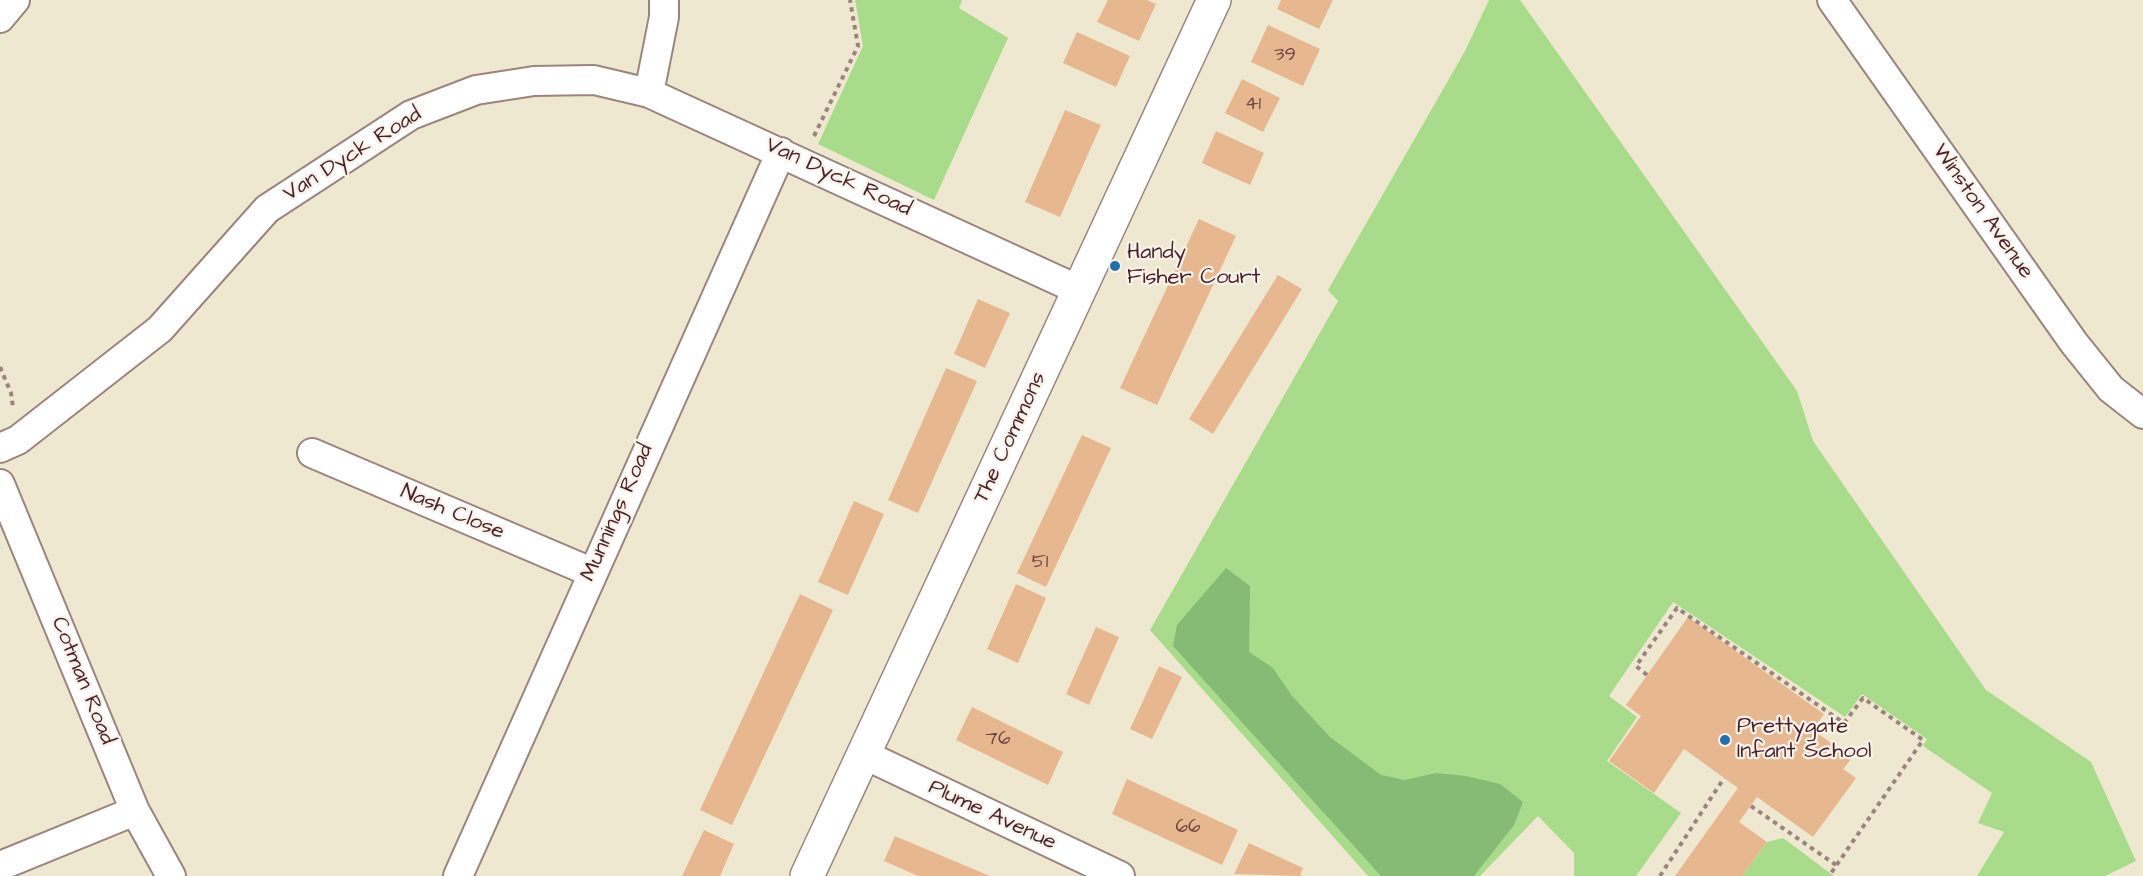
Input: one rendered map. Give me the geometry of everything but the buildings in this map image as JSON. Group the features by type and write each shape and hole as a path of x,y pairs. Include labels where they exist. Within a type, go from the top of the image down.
{"street":[{"path":"0,18 15,0"},
{"path":"649,93 664,17 664,0"},
{"name":"The Commons","path":"807,876 1214,0"},
{"name":"Winston Avenue","path":"1832,0 2074,343 2112,389 2143,414"},
{"name":"Van Dyck Road","path":"9,444 160,329 267,209 411,115 476,90 534,81 594,80 649,93 791,156 1078,290"},
{"name":"Munnings Road","path":"458,876 591,572 791,156"},
{"name":"Nash Close","path":"312,453 591,572"},
{"name":"Cotman Road","path":"0,484 135,811 171,876"},
{"name":"Plume Avenue","path":"865,755 1120,876"},
{"path":"0,866 135,811"}],"path":[{"path":"791,156 858,46 850,0"},
{"path":"0,367 11,393 9,444"},
{"path":"1647,675 1636,666 1677,608 1844,723 1863,698 1923,740 1829,876"},
{"path":"1660,876 1724,778"},
{"path":"1751,806 1836,865"}],"green space":[{"path":"855,0 962,0 959,8 1008,38 934,200 818,144 863,46"},
{"path":"1489,0 1520,0 1797,391 1813,441 1986,690 2091,762 2136,861 2105,876 1977,876 2004,832 1978,823 1992,793 1923,746 1927,739 1862,694 1845,717 1673,602 1609,696 1637,717 1607,761 1681,813 1636,876 1574,876 1574,853 1538,816 1480,876 1368,876 1150,630 1338,301 1328,290 1465,51"},
{"path":"1226,568 1250,586 1249,652 1273,668 1292,696 1330,737 1381,775 1405,780 1436,773 1466,776 1500,784 1523,802 1514,825 1474,876 1381,876 1173,646 1177,625"},
{"path":"1783,838 1834,876 1742,876 1767,842"}],"place":[{"name":"Handy Fisher Court","path":"1115,266"},
{"name":"Prettygate Infant School","path":"1725,740"}]}
